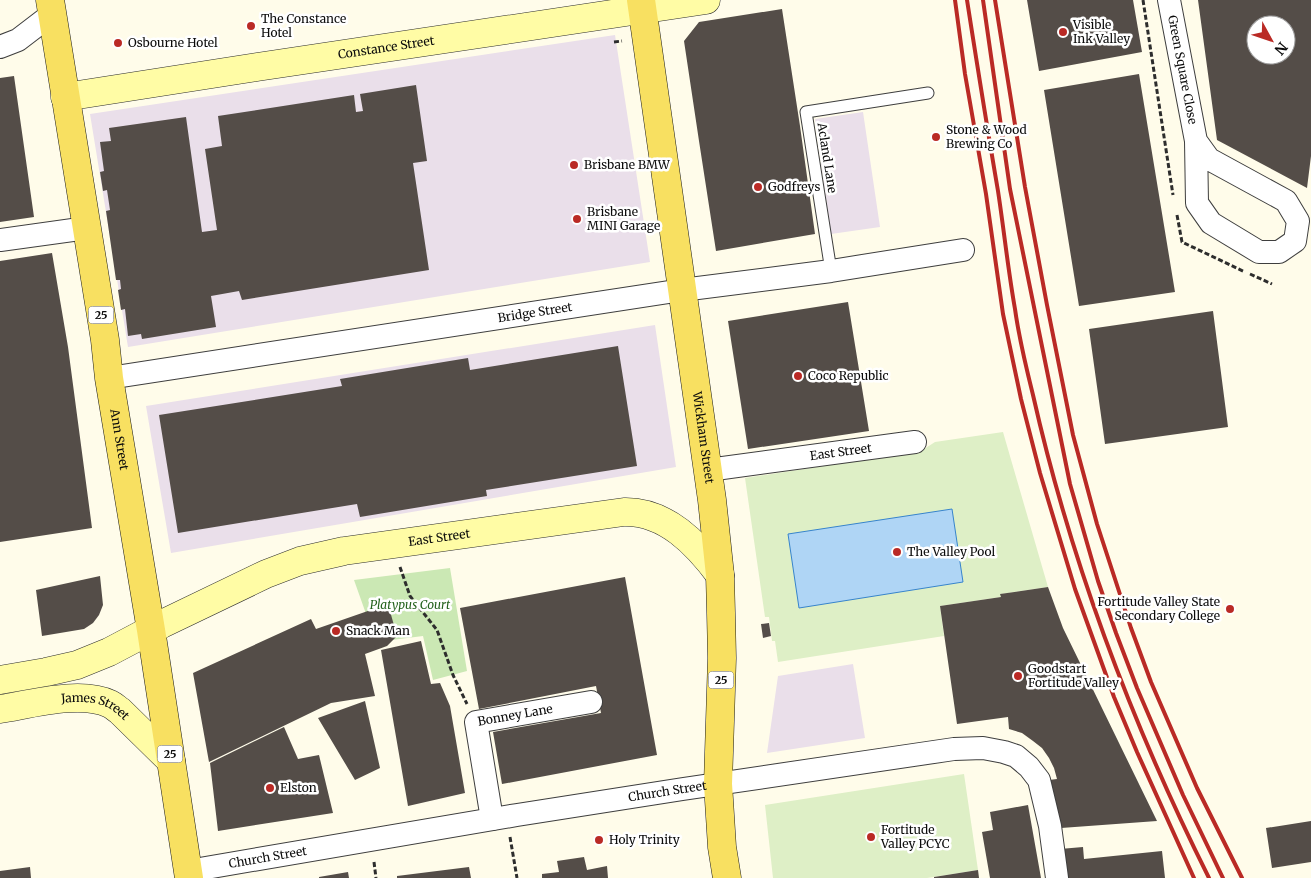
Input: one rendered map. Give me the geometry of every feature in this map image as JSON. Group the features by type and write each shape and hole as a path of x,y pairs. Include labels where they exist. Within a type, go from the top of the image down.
{"main road":[{"name":"Wickham Street","path":"642,5 708,470 720,575 722,658 718,784 722,848 727,878"},
{"name":"Ann Street","path":"51,7 106,340 109,378 189,874"}],"street":[{"name":"Constance Street","path":"65,96 642,5 706,0"},
{"name":"Green Square Close","path":"1169,0 1196,141 1197,203 1211,224 1259,252 1279,252 1295,241 1298,221 1286,201 1209,159 1196,141"},
{"path":"0,47 18,40 51,7"},
{"path":"0,240 88,228"},
{"name":"Bridge Street","path":"109,378 682,290 830,271 963,250"},
{"name":"East Street","path":"708,470 915,442"},
{"name":"East Street","path":"151,630 266,574 300,561 344,551 624,512 634,512 650,516 670,525 690,540 720,575"},
{"path":"0,680 46,672 77,664 109,652 151,630"},
{"name":"James Street","path":"0,709 69,698 97,699 111,704 120,711 171,761"},
{"name":"Bonney Lane","path":"499,818 476,722 592,702"},
{"name":"Church Street","path":"189,874 499,818 954,749 982,748 1016,756 1029,767 1039,780 1050,826 1057,878"}],"lane":[{"name":"Acland Lane","path":"830,271 806,112 928,93"}],"path":[{"path":"614,42 622,41"},
{"path":"400,565 410,596 437,630 453,674 476,722"},
{"path":"499,818 517,878"},
{"path":"374,859 376,878"}],"shaded area":[{"path":"615,35 650,262 128,347 90,114"},
{"path":"863,112 880,227 831,234 815,119"},
{"path":"655,325 676,467 171,553 146,406"},
{"path":"853,664 865,738 767,753 778,676"}],"green space":[{"name":"The Valley Pool","path":"1003,432 1048,587 1001,594 1001,597 940,606 944,636 778,662 775,641 772,641 769,617 765,617 745,478 921,451 935,442"},
{"name":"Platypus Court","path":"450,568 467,671 433,680 423,636 376,642 354,580"},
{"name":"Fortitude Valley PCYC","path":"964,774 978,870 927,878 773,878 765,805"}],"water":[{"path":"952,509 963,582 799,608 788,534"}],"building":[{"path":"1027,0 1133,0 1142,52 1039,71"},
{"path":"1198,0 1311,0 1311,156 1307,188 1217,140"},
{"path":"782,9 815,234 716,251 684,41 699,22"},
{"path":"1139,74 1175,292 1079,306 1044,90"},
{"path":"14,76 34,217 0,222 0,78"},
{"path":"416,85 427,161 413,163 429,270 242,300 239,291 211,296 216,327 142,339 141,334 128,336 125,309 121,310 118,290 121,289 120,280 116,280 106,211 110,210 107,190 103,191 100,172 104,171 100,142 111,141 109,128 186,117 202,232 217,230 205,149 222,146 218,116 354,95 356,112 363,111 360,94"},
{"path":"52,253 68,347 92,528 0,542 0,261"},
{"name":"Coco Republic","path":"848,302 869,431 748,449 728,321"},
{"path":"1213,311 1228,427 1105,444 1089,329"},
{"path":"618,346 637,466 486,490 487,496 360,517 357,504 178,533 159,415 342,386 340,379 468,358 470,370"},
{"path":"100,576 103,605 93,623 84,629 42,636 36,590"},
{"path":"625,577 657,755 502,784 493,732 601,713 596,686 479,709 460,608"},
{"name":"Goodstart Fortitude Valley","path":"1048,587 1063,628 1157,821 1061,828 1049,780 1057,779 1054,768 1042,748 1022,733 1009,729 1008,717 957,724 940,606 1001,597 1000,594"},
{"path":"388,604 397,636 387,646 365,654 375,696 331,703 209,762 193,673 311,619 316,629"},
{"path":"769,623 771,636 763,638 761,624"},
{"path":"421,641 431,684 440,683 450,706 465,793 408,806 381,650"},
{"path":"365,701 380,768 355,780 318,718"},
{"name":"Elston","path":"284,727 298,759 319,755 333,813 218,831 210,763"},
{"path":"1028,805 1041,878 990,878 982,832 993,830 990,812"},
{"path":"1311,821 1311,862 1272,868 1266,828"},
{"path":"1083,847 1084,859 1162,851 1165,878 1063,878 1060,849"},
{"path":"584,857 587,870 607,866 608,878 542,878 542,874 559,872 557,861"},
{"path":"30,867 31,878 0,878 0,871"},
{"path":"469,867 471,878 397,878 397,876"},
{"path":"978,870 979,878 934,878 934,877"},
{"path":"348,872 349,878 319,878 319,877"}],"railway":[{"path":"955,0 1003,314 1021,399 1040,473 1075,589 1114,697 1194,878"},
{"path":"967,0 1019,331 1048,458 1085,581 1106,642 1154,761 1209,878"},
{"path":"983,0 1010,189 1070,484 1098,581 1137,688 1183,795 1223,878"},
{"path":"995,0 1025,187 1047,305 1073,435 1097,524 1151,682 1197,788 1242,878"}],"place":[{"name":"The Constance Hotel","path":"251,26"},
{"name":"Visible Ink Valley","path":"1063,32"},
{"name":"Osbourne Hotel","path":"118,43"},
{"name":"Stone & Wood Brewing Co","path":"936,137"},
{"name":"Brisbane BMW","path":"574,165"},
{"name":"Godfreys","path":"758,187"},
{"name":"Brisbane MINI Garage","path":"577,219"},
{"name":"Coco Republic","path":"798,376"},
{"name":"The Valley Pool","path":"897,552"},
{"name":"Fortitude Valley State Secondary College","path":"1230,609"},
{"name":"Snack Man","path":"336,631"},
{"name":"Goodstart Fortitude Valley","path":"1018,676"},
{"name":"Elston","path":"270,788"},
{"name":"Fortitude Valley PCYC","path":"871,837"},
{"name":"Holy Trinity","path":"599,840"}]}
